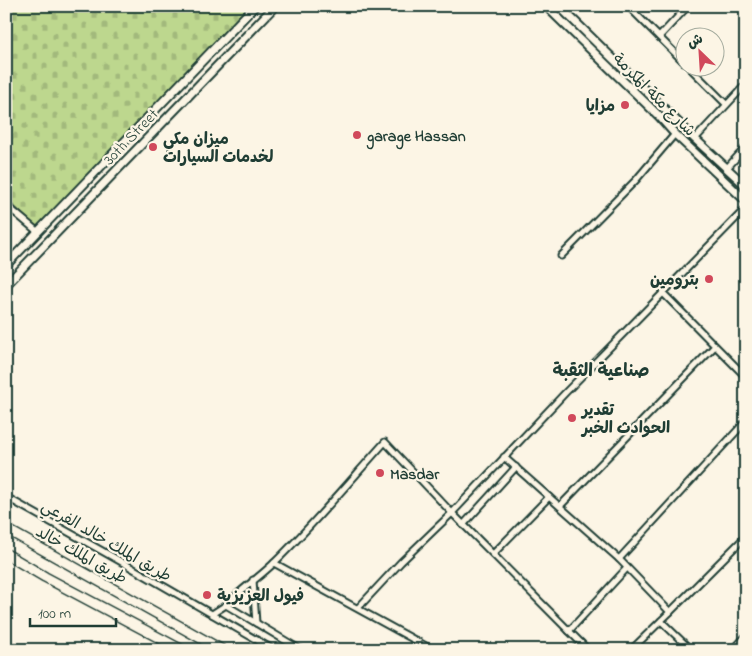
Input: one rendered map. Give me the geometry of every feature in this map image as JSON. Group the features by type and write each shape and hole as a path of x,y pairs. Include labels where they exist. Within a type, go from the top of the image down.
{"highway":[{"name":"طريق الملك خالد","path":"6,529 222,650"},
{"path":"6,554 45,577 182,650"}],"street":[{"name":"30th Street","path":"6,265 255,6"},
{"name":"30th Street","path":"6,285 275,6"},
{"name":"شارع مكة المكرمة","path":"547,6 675,134 746,201"},
{"name":"شارع مكة المكرمة","path":"559,6 746,186"},
{"path":"628,6 674,52"},
{"path":"659,37 688,6"},
{"path":"700,78 726,104"},
{"path":"696,139 746,84"},
{"path":"561,256 636,180 675,134"},
{"path":"727,168 746,147"},
{"path":"6,205 38,232"},
{"path":"358,608 746,208"},
{"path":"6,252 13,258"},
{"path":"663,293 746,377"},
{"path":"560,506 715,346"},
{"path":"619,559 746,421"},
{"path":"212,614 226,605 236,594 274,563 385,442 463,525 588,650"},
{"path":"504,457 619,559 670,612"},
{"path":"463,525 516,467"},
{"name":"طريق الملك خالد الفرعي","path":"6,497 274,650"},
{"path":"492,554 549,497"},
{"path":"631,650 746,536"},
{"path":"274,563 433,650"},
{"path":"570,631 627,568"},
{"path":"253,580 256,622"},
{"path":"226,605 301,650"},
{"path":"661,621 691,650"},
{"path":"181,627 230,650"},
{"path":"733,650 746,636"},
{"path":"6,643 19,650"},
{"path":"575,650 581,643"}],"green space":[{"path":"6,6 248,6 37,227 6,198"}],"place":[{"name":"مزايا","path":"625,105"},
{"name":"garage Hassan","path":"357,135"},
{"name":"ميزان مكي لخدمات السيارات","path":"153,147"},
{"name":"بترومين","path":"709,279"},
{"name":"تقدير الحوادث الخبر","path":"572,418"},
{"name":"Masdar","path":"380,473"},
{"name":"فيول العزيزية","path":"207,595"}],"district":[{"name":"صناعية الثقبة","path":"601,370"}]}
